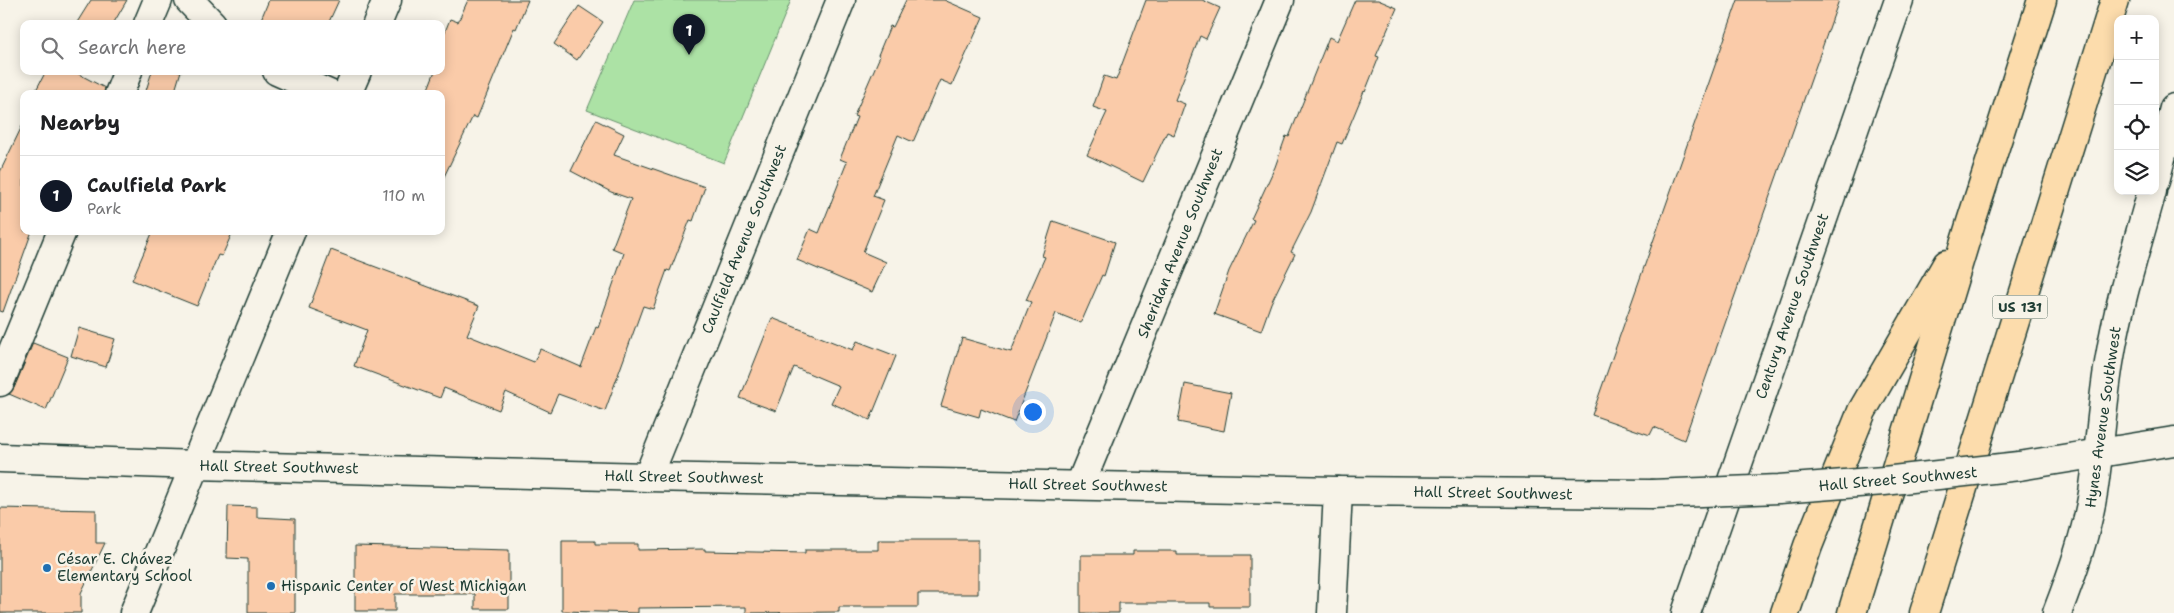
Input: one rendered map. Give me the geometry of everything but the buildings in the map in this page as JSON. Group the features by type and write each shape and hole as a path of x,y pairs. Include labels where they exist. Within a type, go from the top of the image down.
{"highway":[{"path":"1852,613 1971,222 2042,0"},
{"name":"US 131","path":"1924,613 2115,0"},
{"path":"1785,613 1808,546 1862,412 1971,222"}],"main road":[{"path":"150,20 158,0"},
{"path":"189,0 208,20"},
{"path":"379,20 387,0"},
{"name":"Caulfield Avenue Southwest","path":"648,477 840,0"},
{"name":"Sheridan Avenue Southwest","path":"1080,485 1280,0"},
{"name":"Century Avenue Southwest","path":"1686,613 1899,0"},
{"path":"121,90 126,75"},
{"path":"286,75 320,90"},
{"path":"349,90 355,75"},
{"path":"2159,166 2174,108"},
{"name":"Hynes Avenue Southwest","path":"2057,613 2081,544 2093,494 2110,356 2118,317 2151,195"},
{"path":"0,382 60,235"},
{"path":"134,613 289,235"},
{"name":"Hall Street Southwest","path":"0,458 648,477 1338,491 1651,494 1779,490 1884,481 2019,466 2174,441"},
{"path":"1332,613 1338,491"}],"green space":[{"path":"634,0 791,0 724,163 587,110"}],"place":[{"name":"Caulfield Park","path":"689,55"},
{"name":"César E. Chávez Elementary School","path":"47,568"},
{"name":"Hispanic Center of West Michigan","path":"271,586"}]}
